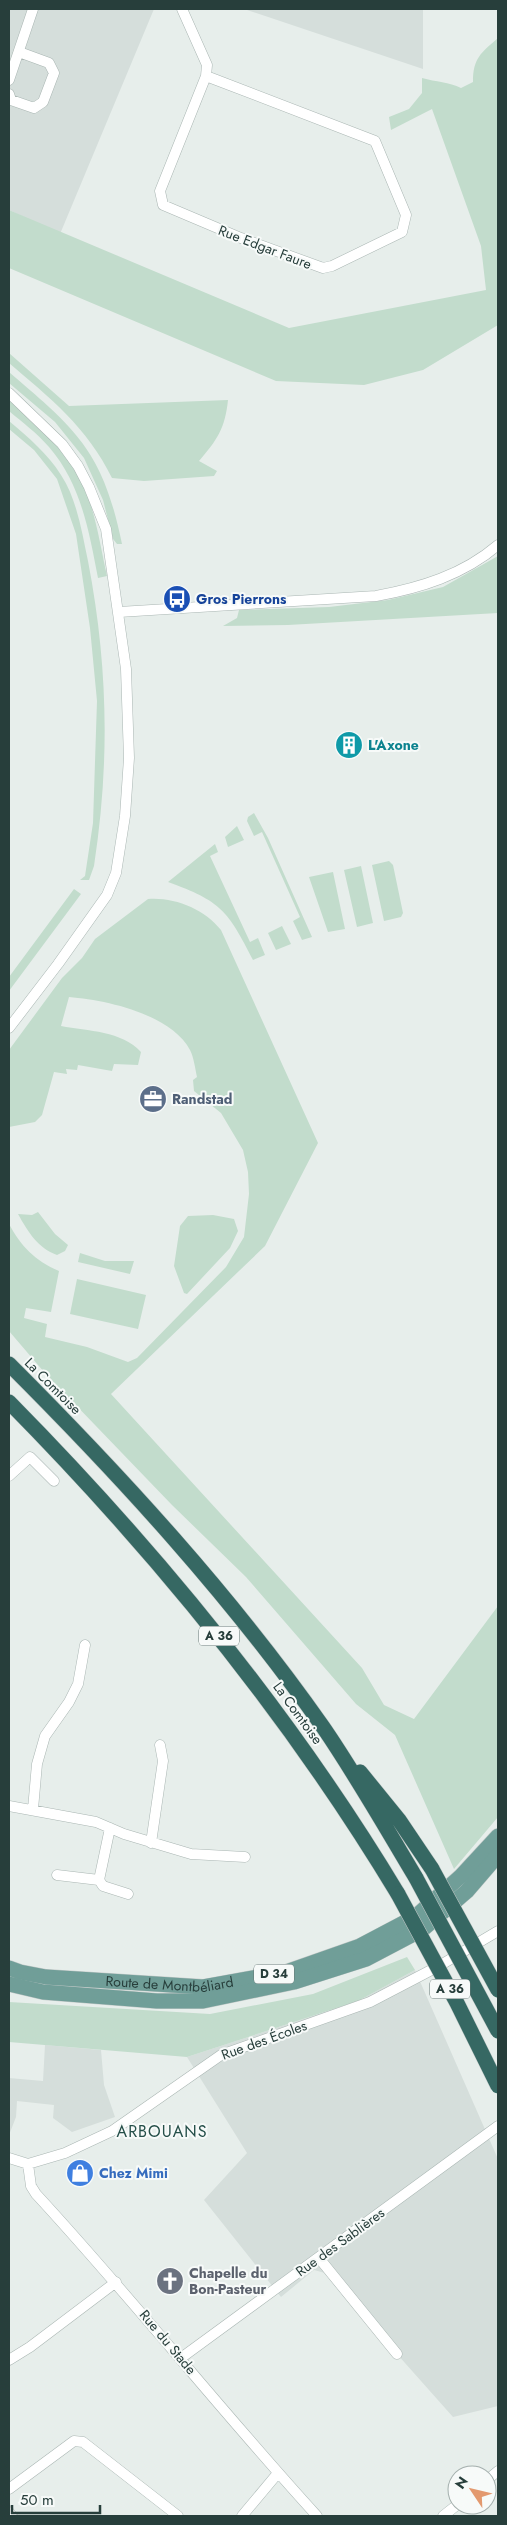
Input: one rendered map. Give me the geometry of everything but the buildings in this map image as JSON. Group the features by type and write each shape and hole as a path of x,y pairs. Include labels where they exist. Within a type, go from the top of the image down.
{"highway":[{"name":"La Comtoise","path":"9,1364 104,1461 168,1531 257,1639 324,1729 399,1820 432,1869 498,1990"},
{"name":"La Comtoise","path":"9,1402 109,1507 230,1650 310,1758 398,1894 458,2003 498,2086"},
{"name":"La Comtoise","path":"324,1729 416,1878 498,2030"}],"main road":[{"name":"Route de Montbéliard","path":"9,1968 46,1977 203,1987 286,1972 360,1946 415,1917 461,1876 498,1836"},
{"name":"Route de Montbéliard","path":"9,1984 43,1992 157,2001 203,2001 294,1982 366,1959 423,1929 467,1891 498,1855"}],"street":[{"path":"9,80 33,9"},
{"path":"182,9 207,65 206,76"},
{"path":"9,94 11,100 34,108 44,102 54,73 48,63 19,52"},
{"name":"Rue Edgar Faure","path":"206,76 375,141 406,215 402,232 332,266 323,268 241,238 163,205 160,191 206,76"},
{"path":"9,393 62,444 89,487 106,529 126,669 129,758 125,816 116,872 107,896 9,1028"},
{"path":"119,612 376,596 415,588 448,577 489,553 498,545"},
{"path":"9,1476 30,1457 54,1481"},
{"path":"33,1809 37,1764 45,1736 69,1702 78,1684 86,1645"},
{"path":"151,1843 163,1761 160,1745"},
{"path":"9,1806 96,1822 151,1843 191,1854 246,1857"},
{"path":"110,1828 99,1880 103,1886 128,1894"},
{"path":"57,1875 99,1880"},
{"name":"Rue des Écoles","path":"28,2164 56,2156 112,2131 221,2055 370,2002 439,1966 498,1931"},
{"name":"Rue des Sablières","path":"181,2358 498,2126"},
{"path":"9,2158 28,2164"},
{"name":"Rue du Stade","path":"28,2164 32,2186 36,2194 116,2282 278,2473 317,2516"},
{"path":"319,2258 397,2354"},
{"path":"9,2360 30,2347 116,2282"},
{"path":"9,2489 74,2441 83,2442 178,2516"},
{"path":"242,2516 278,2473"},
{"path":"9,2512 12,2516"}],"shaded area":[{"path":"9,9 154,9 60,234 9,210"},
{"path":"244,9 423,9 423,69"},
{"path":"415,1970 498,2159 498,2406 453,2417 325,2273 314,2270 281,2297 204,2200 247,2153 187,2057 358,2001"},
{"path":"45,2045 101,2050 104,2085 115,2117 72,2132 53,2118 54,2105 17,2101 16,2117 9,2135 9,2078 43,2081"}],"green space":[{"path":"498,38 498,325 423,370 364,385 276,381 9,268 9,210 289,328 486,290 481,246 432,109 391,130 389,117 409,109 422,93 422,78 461,88 473,82 476,61"},
{"path":"9,353 69,406 228,400 225,419 219,434 199,461 217,471 214,476 144,481 112,478 91,443 79,428 53,401 9,363"},
{"path":"9,372 53,411 84,446 96,465 106,487 115,513 122,544 117,544 113,539 103,500 84,458 55,422 9,383"},
{"path":"9,400 54,441 76,470 89,499 107,576 98,578 87,526 69,476 49,447 9,411"},
{"path":"9,421 44,453 67,484 78,516 95,600 100,638 105,713 103,789 94,866 89,880 80,880 85,876 93,823 97,701 90,628 76,534 57,479 34,450 9,429"},
{"path":"498,556 498,613 288,625 223,626 237,618 239,610 329,607 388,600 443,587"},
{"path":"254,813 268,838 312,937 302,940 293,921 300,917 262,832 254,836 247,821 248,817"},
{"path":"237,826 244,840 228,847 225,837"},
{"path":"215,844 218,852 210,856 250,942 258,938 265,955 253,960 237,930 221,910 200,895 168,882"},
{"path":"389,861 393,865 403,913 401,917 384,921 372,865"},
{"path":"361,866 373,923 357,927 344,870"},
{"path":"333,872 345,929 328,932 309,877"},
{"path":"74,889 81,894 9,991 9,977"},
{"path":"148,899 178,902 198,910 221,930 318,1143 265,1246 111,1394 362,1668 384,1705 414,1719 498,1606 498,1817 454,1869 395,1735 356,1704 246,1577 172,1505 44,1372 9,1331 9,1224 18,1239 36,1258 59,1271 51,1312 26,1308 24,1318 47,1324 45,1337 87,1347 128,1362 137,1358 226,1267 244,1237 249,1194 248,1172 243,1150 221,1113 194,1091 193,1080 197,1077 190,1050 181,1038 153,1018 101,1001 69,997 61,1026 104,1033 124,1040 141,1052 138,1065 114,1064 112,1071 78,1065 77,1070 66,1069 67,1074 54,1072 42,1115 35,1122 9,1127 9,1050 62,978 82,958 95,939"},
{"path":"282,926 291,944 276,950 268,933"},
{"path":"38,1212 55,1234 68,1245 65,1251 57,1255 44,1248 30,1233 18,1214 32,1215"},
{"path":"213,1215 234,1219 238,1231 230,1248 187,1294 184,1293 174,1266 180,1226 188,1216"},
{"path":"80,1253 105,1261 134,1261 130,1274 78,1262"},
{"path":"77,1279 146,1295 138,1329 70,1314"},
{"path":"407,1957 415,1970 358,2001 187,2057 9,2042 9,2002 210,2014 313,1994"}],"place":[{"name":"Gros Pierrons","path":"177,599"},
{"name":"L'Axone","path":"349,745"},
{"name":"Randstad","path":"153,1099"},
{"name":"Chez Mimi","path":"80,2173"},
{"name":"Chapelle du Bon-Pasteur","path":"170,2281"}],"district":[{"name":"ARBOUANS","path":"162,2131"}]}
